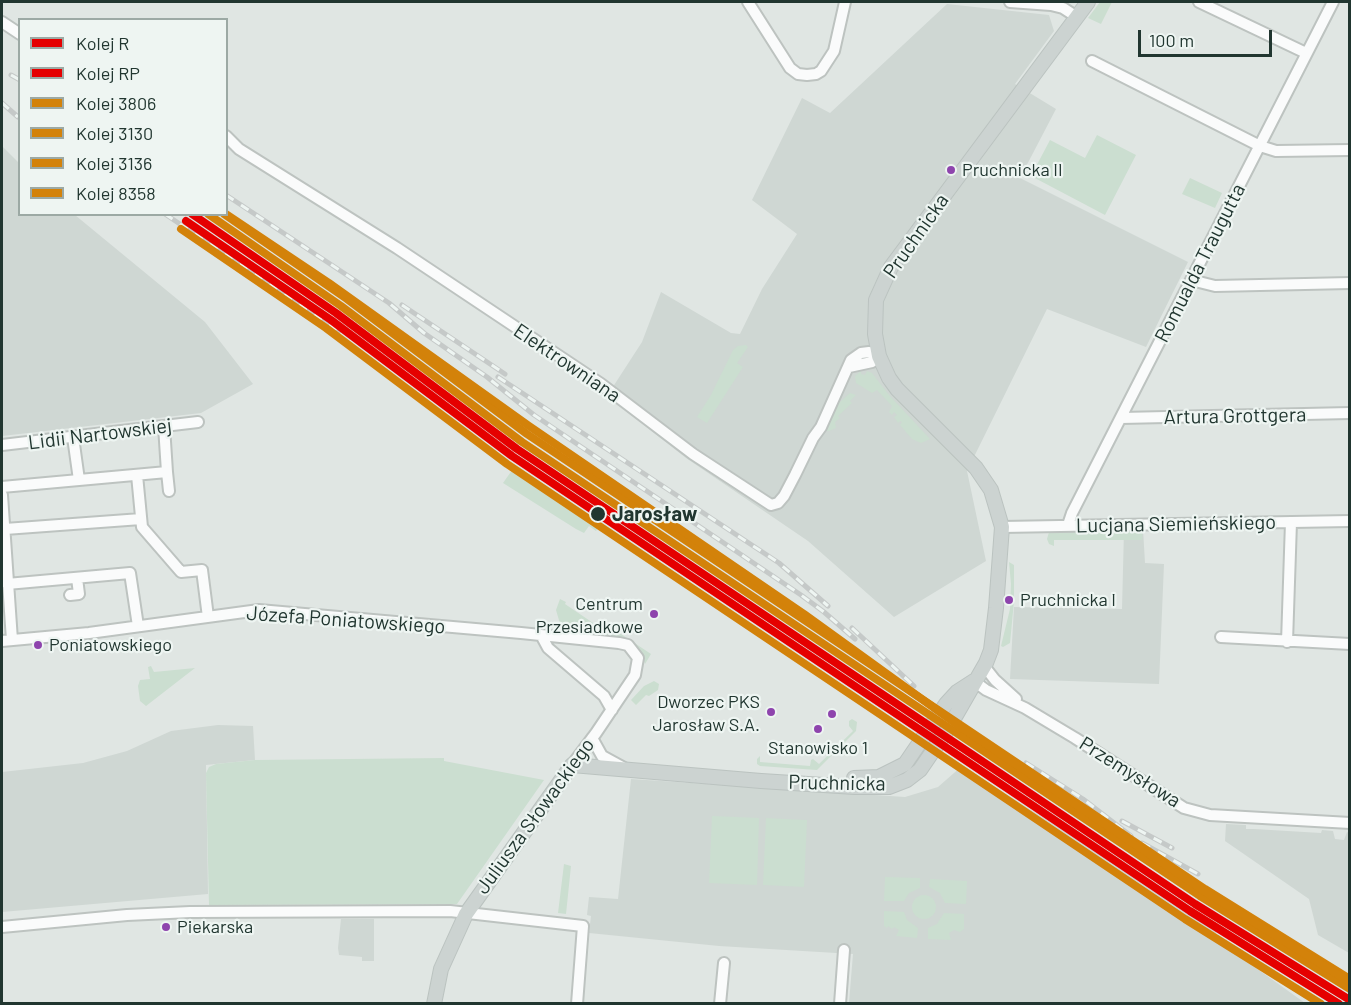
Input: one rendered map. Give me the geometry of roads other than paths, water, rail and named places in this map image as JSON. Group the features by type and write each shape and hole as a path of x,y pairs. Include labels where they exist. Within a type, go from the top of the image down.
{"main road":[{"name":"Pruchnicka","path":"572,765 820,785 889,787 907,780 920,770 948,729 991,650 1002,527 991,490 976,468 897,389 889,378 879,356 874,324 876,300 891,267 1088,2"},
{"name":"Juliusza Słowackiego","path":"434,1004 441,969 466,914 572,765"}],"street":[{"path":"748,2 790,68 798,74 807,75 821,71 834,51 845,2"},
{"path":"1010,2 1051,5 1064,8 1077,17"},
{"path":"1199,2 1306,53"},
{"name":"Romualda Traugutta","path":"1068,525 1072,513 1333,2"},
{"path":"2,22 18,33"},
{"path":"1092,61 1260,146 1276,151 1350,150"},
{"name":"Elektrowniana","path":"228,138 239,149 397,248 601,384 693,454 771,505 778,503 784,496 813,438 821,427 852,360 861,353 869,352 879,356"},
{"path":"1191,279 1215,286 1350,283"},
{"name":"Artura Grottgera","path":"1121,418 1350,413"},
{"name":"Lidii Nartowskiej","path":"2,445 198,422"},
{"path":"164,426 169,490"},
{"path":"73,437 79,480"},
{"path":"2,487 167,472"},
{"path":"137,475 142,527 181,572 202,570 208,617"},
{"path":"2,495 7,584 7,640"},
{"path":"5,529 141,519"},
{"name":"Lucjana Siemieńskiego","path":"1002,527 1350,521"},
{"path":"1287,642 1291,522"},
{"path":"7,584 130,573 138,626"},
{"path":"70,595 79,594 77,578"},
{"name":"Józefa Poniatowskiego","path":"7,640 259,610 356,617 619,643"},
{"path":"541,635 548,648 604,696 612,710"},
{"path":"1221,637 1350,644"},
{"name":"Juliusza Słowackiego","path":"572,765 635,675 638,658 628,645 619,643"},
{"path":"984,666 995,680 1025,708"},
{"path":"974,681 986,690 1025,708"},
{"name":"Przemysłowa","path":"1025,708 1184,808 1210,815 1350,823"},
{"name":"Pruchnicka","path":"592,738 602,756 624,768"},
{"path":"2,927 128,915 190,912 450,911 583,926 577,1004"},
{"path":"840,1004 844,950"},
{"path":"720,1004 724,963"}],"railway":[{"path":"11,75 18,79"},
{"path":"2,103 18,117"},
{"path":"228,196 389,303 424,333 487,377 534,415 801,595 855,639"},
{"path":"168,216 339,331"},
{"path":"402,305 505,374"},
{"path":"498,377 779,563 828,606"},
{"path":"852,628 914,686"},
{"path":"991,752 1199,890 1275,932"},
{"path":"1026,763 1083,799 1131,836"},
{"path":"1122,821 1172,848"},
{"path":"1142,843 1198,874"}],"rail line":[{"name":"8358","path":"228,215 329,283 529,426 804,614 966,731 1204,891 1350,982"},
{"name":"R","path":"195,216 336,313 517,449 1195,904 1350,1000"},
{"name":"3806","path":"211,216 341,306 522,442 1200,896 1350,989"},
{"name":"3136","path":"227,216 347,299 527,434 1205,889 1350,979"},
{"name":"RP","path":"186,221 331,320 512,456 1190,911 1339,1004"},
{"name":"3130","path":"181,229 326,328 507,464 1185,919 1321,1004"}],"place":[{"name":"Pruchnicka II","path":"951,170"},
{"name":"Jarosław","path":"598,514"},
{"name":"Pruchnicka I","path":"1009,600"},
{"name":"Centrum Przesiadkowe","path":"654,614"},
{"name":"Poniatowskiego","path":"38,645"},
{"name":"Dworzec PKS Jarosław S.A.","path":"771,712"},
{"name":"Stanowisko 1","path":"818,729"},
{"name":"Piekarska","path":"166,927"}]}
